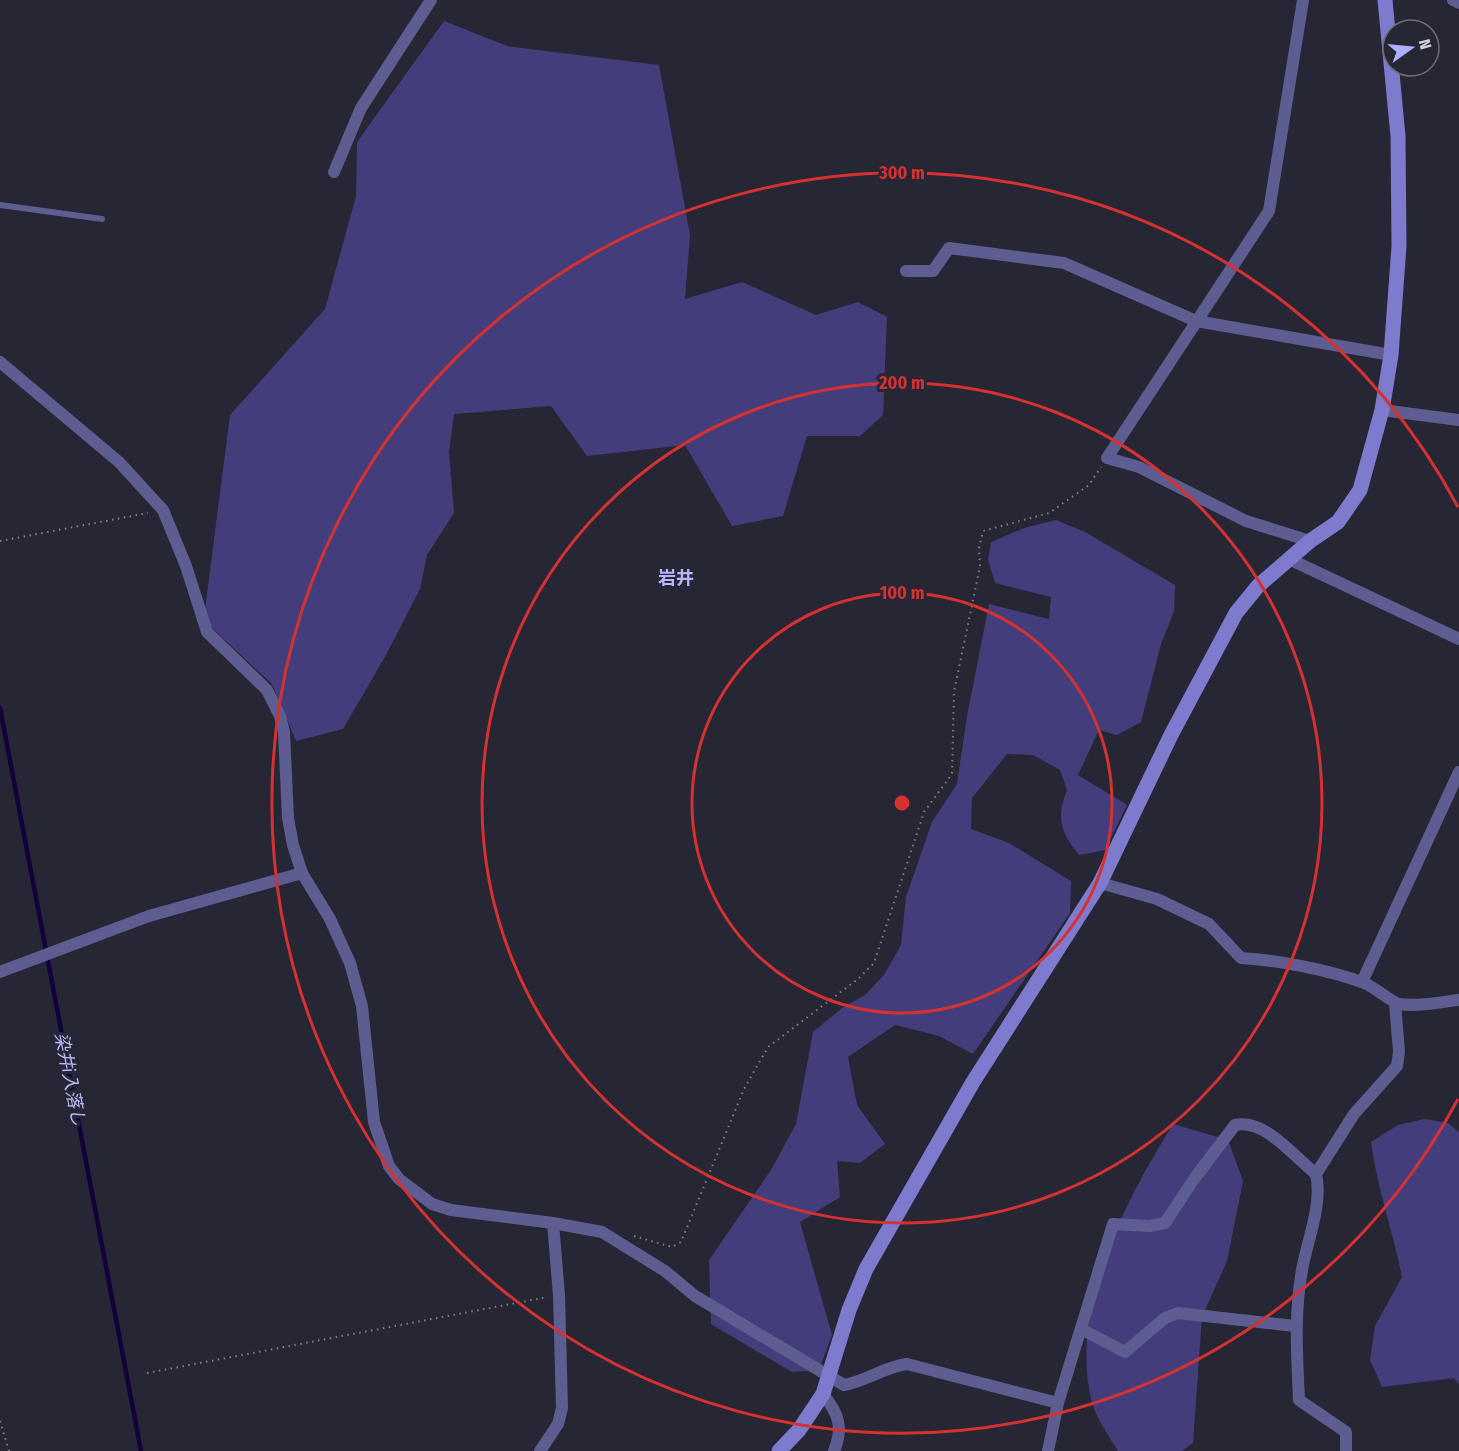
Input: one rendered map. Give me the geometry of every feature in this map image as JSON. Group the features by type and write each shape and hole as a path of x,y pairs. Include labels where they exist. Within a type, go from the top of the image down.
{"street":[{"path":"334,172 361,108 431,0"},
{"path":"1303,0 1269,211 1107,458 1139,466 1246,521 1310,541"},
{"path":"779,1451 799,1430 823,1394 849,1310 866,1269 973,1082 1100,883 1171,735 1236,613 1258,586 1310,541 1338,522 1360,490 1382,410 1391,355 1399,246 1398,136 1385,0"},
{"path":"1453,0 1459,3"},
{"path":"906,271 933,271 949,248 1064,263 1196,321 1391,355"},
{"path":"0,362 119,462 163,510 186,566 207,632 267,690 280,716 284,732 288,818 302,873 330,919 353,973 366,1031 374,1122 394,1173 432,1204 471,1214 553,1223 602,1232 665,1271 695,1296 844,1385 857,1383 894,1365 907,1364 1058,1403"},
{"path":"1382,410 1459,420"},
{"path":"1289,559 1459,639"},
{"path":"1362,982 1459,772"},
{"path":"0,972 58,948 149,916 302,873"},
{"path":"1100,883 1157,899 1209,924 1241,958 1267,960 1362,982 1381,991 1395,1003 1411,1005 1459,1000"},
{"path":"1316,1174 1353,1114 1397,1066 1399,1052 1395,1003"},
{"path":"1048,1451 1058,1403 1113,1224 1150,1226 1165,1223 1194,1179 1235,1125 1248,1123 1263,1129 1316,1174 1318,1182 1315,1205 1302,1270 1295,1326 1299,1400 1346,1432 1346,1451"},
{"path":"540,1451 558,1424 562,1408 559,1295 553,1223"},
{"path":"1082,1329 1125,1352 1166,1318 1178,1313 1295,1326"},
{"path":"823,1394 838,1413 841,1429 834,1451"}],"lane":[{"path":"0,205 102,219"}],"path":[{"path":"633,1236 672,1247 681,1242 744,1089 768,1047 858,979 874,963 924,812 952,774 954,692 981,566 979,548 983,531 1049,513 1089,485 1107,458"},
{"path":"0,540 163,510"},
{"path":"147,1372 559,1295"},
{"path":"0,1420 9,1451"}],"shaded area":[{"path":"444,21 507,46 659,65 690,235 685,299 742,282 816,315 858,302 887,317 883,415 860,436 807,436 783,516 732,526 685,445 587,456 551,406 454,414 449,452 454,513 427,555 420,589 386,655 343,729 296,741 272,684 211,627 205,610 230,415 325,309 356,196 357,142"},
{"path":"1056,520 1085,532 1175,585 1174,611 1161,644 1141,722 1117,735 1099,730 1078,775 1127,805 1105,850 1079,855 1064,832 1062,824 1062,809 1067,790 1060,770 1033,755 1007,754 972,798 971,829 1009,843 1071,881 1070,913 973,1054 939,1036 895,1025 848,1057 857,1105 885,1144 860,1163 837,1161 840,1197 800,1222 832,1335 819,1370 792,1372 711,1324 709,1260 771,1170 796,1124 813,1032 842,1008 865,995 884,975 901,945 906,897 932,822 957,784 967,716 989,604 1049,619 1051,597 995,583 988,560 991,542 1024,528"},
{"path":"1424,1119 1448,1123 1459,1132 1459,1384 1454,1378 1382,1387 1370,1360 1375,1326 1402,1277 1371,1142 1398,1125"},
{"path":"1173,1124 1228,1140 1243,1181 1227,1261 1202,1317 1193,1443 1182,1451 1118,1451 1100,1422 1092,1403 1087,1367 1088,1330 1094,1294 1120,1222"}],"waterway":[{"name":"染井i入落し","path":"0,708 141,1451"}],"district":[{"name":"岩井","path":"676,578"}]}
